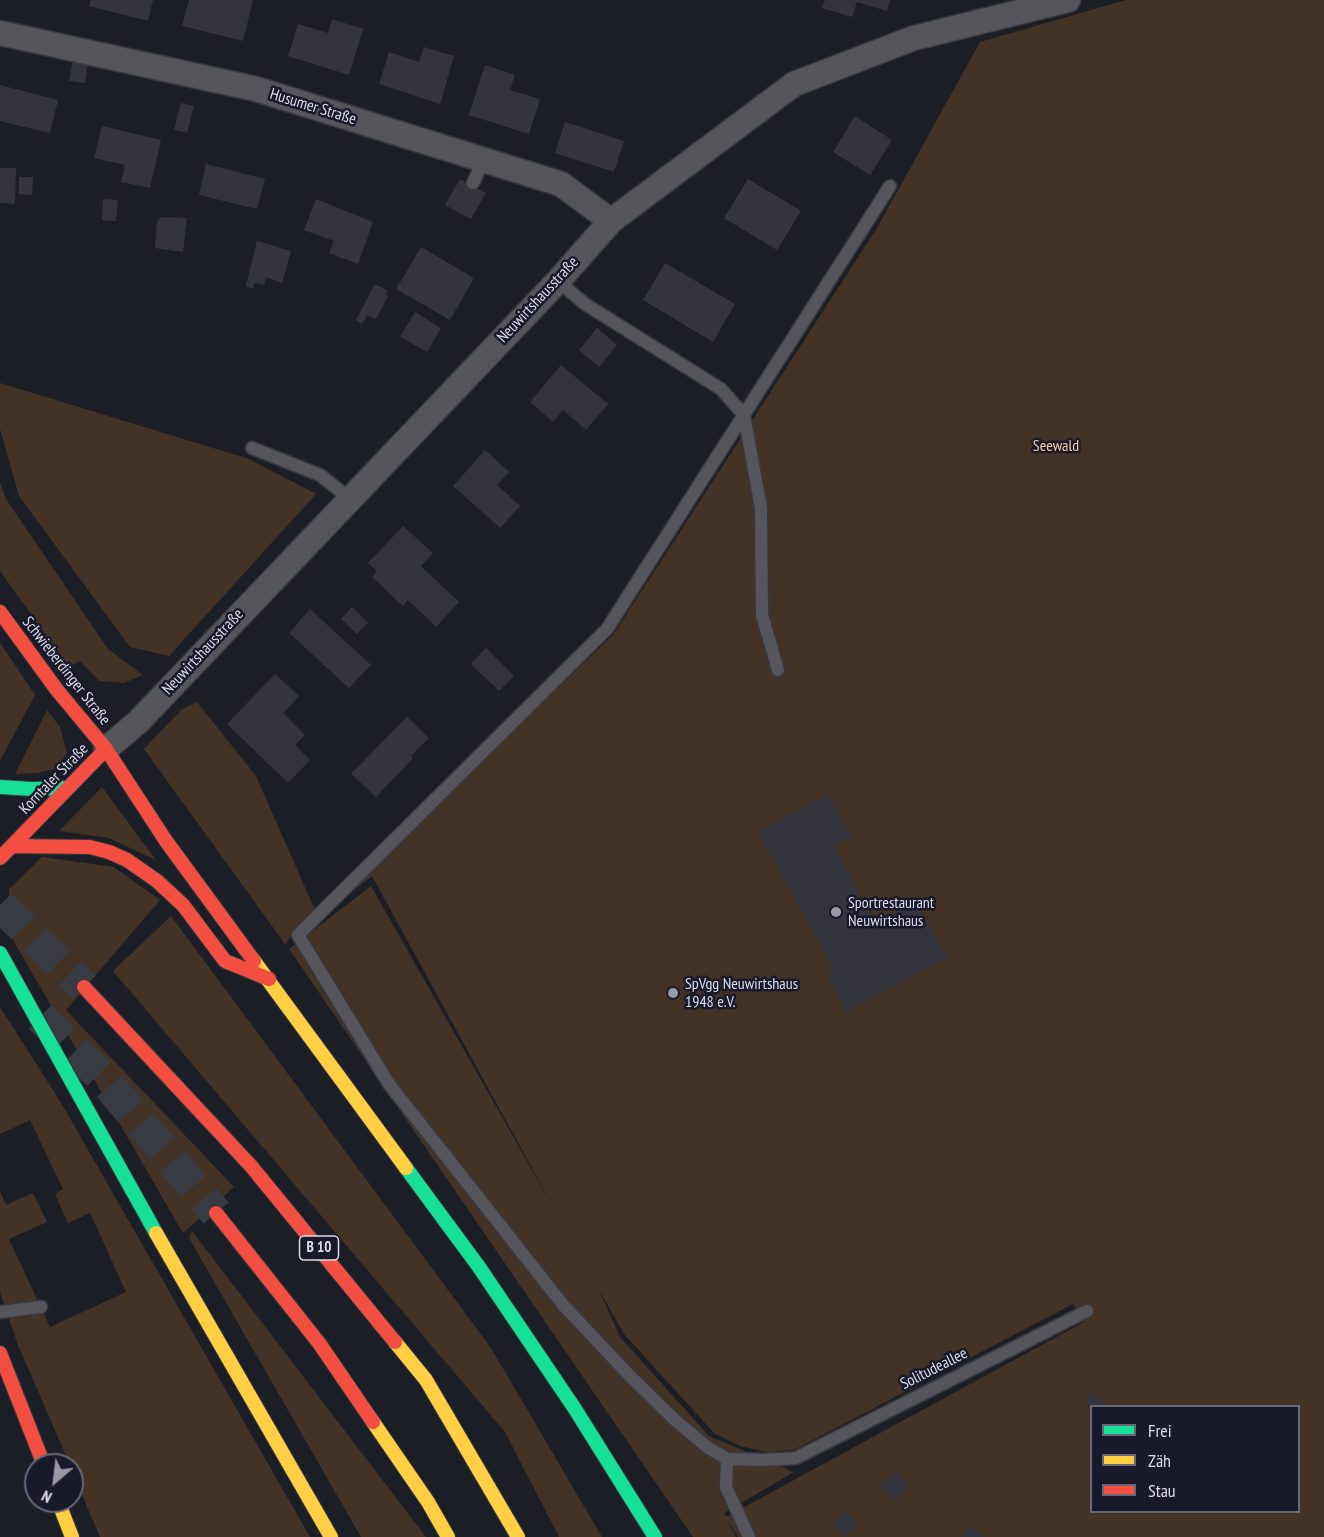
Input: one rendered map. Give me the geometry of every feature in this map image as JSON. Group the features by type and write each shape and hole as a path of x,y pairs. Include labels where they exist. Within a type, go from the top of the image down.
{"main road":[{"name":"Schwieberdinger Straße","path":"0,612 57,690 106,749 166,841 479,1267 575,1410 655,1537"},
{"name":"Korntaler Straße","path":"0,858 106,749"},
{"path":"0,787 68,788"},
{"path":"12,846 90,847 127,860 157,881 183,905 225,961 269,979"},
{"path":"0,953 201,1313 331,1537"},
{"name":"B 10","path":"84,987 251,1166 426,1380 518,1537"},
{"path":"8,993 31,1009"},
{"path":"216,1213 319,1342 428,1502 448,1537"},
{"path":"0,1353 39,1453"},
{"path":"63,1513 72,1537"}],"street":[{"name":"Neuwirtshausstraße","path":"106,749 138,722 558,281 611,221 794,84 914,38 1062,1"},
{"name":"Husumer Straße","path":"0,33 256,89 484,159 561,184 611,221"}],"lane":[{"path":"473,183 484,159"},
{"path":"749,1537 726,1487 727,1459 707,1447 675,1420 564,1306 389,1084 298,935 607,629 890,186"},
{"path":"558,281 585,304 721,389 744,415 761,508 762,615 778,670"},
{"path":"252,448 320,476 349,498"},
{"path":"314,461 320,476"},
{"path":"0,1311 41,1307"},
{"name":"Solitudeallee","path":"727,1459 796,1458 1087,1311"}],"green space":[{"name":"Seewald","path":"1126,0 1324,0 1324,1537 738,1537 728,1521 736,1537 693,1537 289,949 371,886 557,1214 372,876 322,915 613,635 877,228 980,42","holes":["599,1290 624,1334 714,1433 740,1446 766,1452 794,1450 1073,1304 1084,1322 726,1517 724,1513 794,1472 709,1436 620,1337"]},
{"path":"0,383 249,459 316,494 169,656 130,647 19,496 0,429"},
{"path":"0,483 6,499 108,649 143,675 124,683 99,681 80,661 69,667 0,571"},
{"path":"0,643 35,695 0,761"},
{"path":"197,702 256,776 315,910 285,944 144,749 181,710"},
{"path":"47,710 60,727 67,753 58,768 38,773 15,774"},
{"path":"102,787 156,860 109,838 59,831"},
{"path":"42,857 114,867 160,900 66,1010 234,1187 183,1233 13,940 9,889"},
{"path":"171,916 491,1348 602,1537 559,1537 505,1432 113,971"},
{"path":"0,1007 60,1101 310,1537 100,1537 84,1499 84,1453 65,1453 18,1345 0,1292 0,1191 6,1205 33,1193 47,1222 9,1239 50,1327 126,1292 90,1213 68,1223 55,1194 63,1189 30,1120 0,1134"},
{"path":"192,1231 426,1537 361,1537 189,1238"}],"building":[{"path":"91,0 153,0 148,21 89,6"},
{"path":"189,0 253,0 243,41 182,26"},
{"path":"825,0 890,0 887,11 857,2 852,17 822,8"},
{"path":"332,19 363,29 349,75 288,56 298,24 328,33"},
{"path":"424,47 454,56 440,104 379,84 389,52 419,62"},
{"path":"74,54 89,56 85,83 69,81"},
{"path":"485,65 515,75 510,90 540,99 529,134 469,115"},
{"path":"0,85 58,100 50,133 0,121"},
{"path":"181,103 194,106 187,133 174,130"},
{"path":"855,116 892,140 870,175 833,152"},
{"path":"565,122 624,141 614,172 555,153"},
{"path":"102,126 161,140 150,188 121,182 125,165 94,158"},
{"path":"206,164 265,179 257,209 199,195"},
{"path":"0,168 16,168 15,204 0,203"},
{"path":"19,177 33,177 32,195 19,194"},
{"path":"460,179 486,193 471,219 445,205"},
{"path":"748,179 801,211 777,250 724,218"},
{"path":"103,199 118,200 116,221 102,220"},
{"path":"316,199 373,222 358,264 329,253 334,241 304,230"},
{"path":"161,217 187,218 183,252 155,248 157,221"},
{"path":"257,241 291,251 282,283 266,277 264,285 255,283 253,289 246,286"},
{"path":"421,247 474,278 450,320 396,289"},
{"path":"665,263 735,304 713,342 643,300"},
{"path":"375,284 388,291 386,295 388,296 376,319 367,315 362,324 356,320"},
{"path":"415,312 441,328 427,352 400,337"},
{"path":"597,328 617,345 599,367 579,350"},
{"path":"561,365 608,404 586,430 563,410 553,422 530,402"},
{"path":"485,450 509,472 497,485 520,506 500,528 453,486"},
{"path":"403,526 433,553 421,566 459,602 436,627 408,600 403,606 372,577 377,571 368,563"},
{"path":"352,607 368,623 357,634 341,619"},
{"path":"310,609 371,665 349,688 289,633"},
{"path":"486,648 514,676 499,691 471,664"},
{"path":"275,674 299,696 283,713 305,735 295,745 310,760 288,783 227,724"},
{"path":"407,717 429,738 376,797 351,774"},
{"name":"Sportrestaurant Neuwirtshaus","path":"828,794 851,837 834,846 876,923 916,901 947,958 846,1012 826,975 834,971 758,831"},
{"path":"1093,1392 1106,1404 1090,1405 1090,1407 1084,1402"},
{"path":"896,1471 910,1485 894,1500 880,1486"},
{"path":"845,1511 858,1523 845,1537 832,1524"},
{"path":"970,1526 985,1537 961,1537"}],"tunnel":[{"path":"0,905 84,987"},
{"path":"40,1017 101,1076 216,1213"}],"traffic: fast":[{"path":"0,787 68,788"},
{"path":"0,953 156,1233"},
{"path":"406,1168 479,1267 575,1409 655,1537"}],"traffic: slow":[{"path":"254,961 406,1168"},
{"path":"156,1233 331,1537"},
{"path":"395,1342 426,1380 518,1537"},
{"path":"373,1422 428,1502 448,1537"},
{"path":"63,1513 72,1537"}],"traffic: jam":[{"path":"0,612 57,690 106,749 0,858"},
{"path":"106,749 166,841 254,961"},
{"path":"12,846 90,847 127,860 157,881 183,905 225,961 269,979"},
{"path":"84,987 251,1166 395,1342"},
{"path":"216,1213 319,1343 373,1422"},
{"path":"0,1353 39,1453"}],"place":[{"name":"Sportrestaurant Neuwirtshaus","path":"836,912"},
{"name":"SpVgg Neuwirtshaus 1948 e.V.","path":"673,993"}]}
